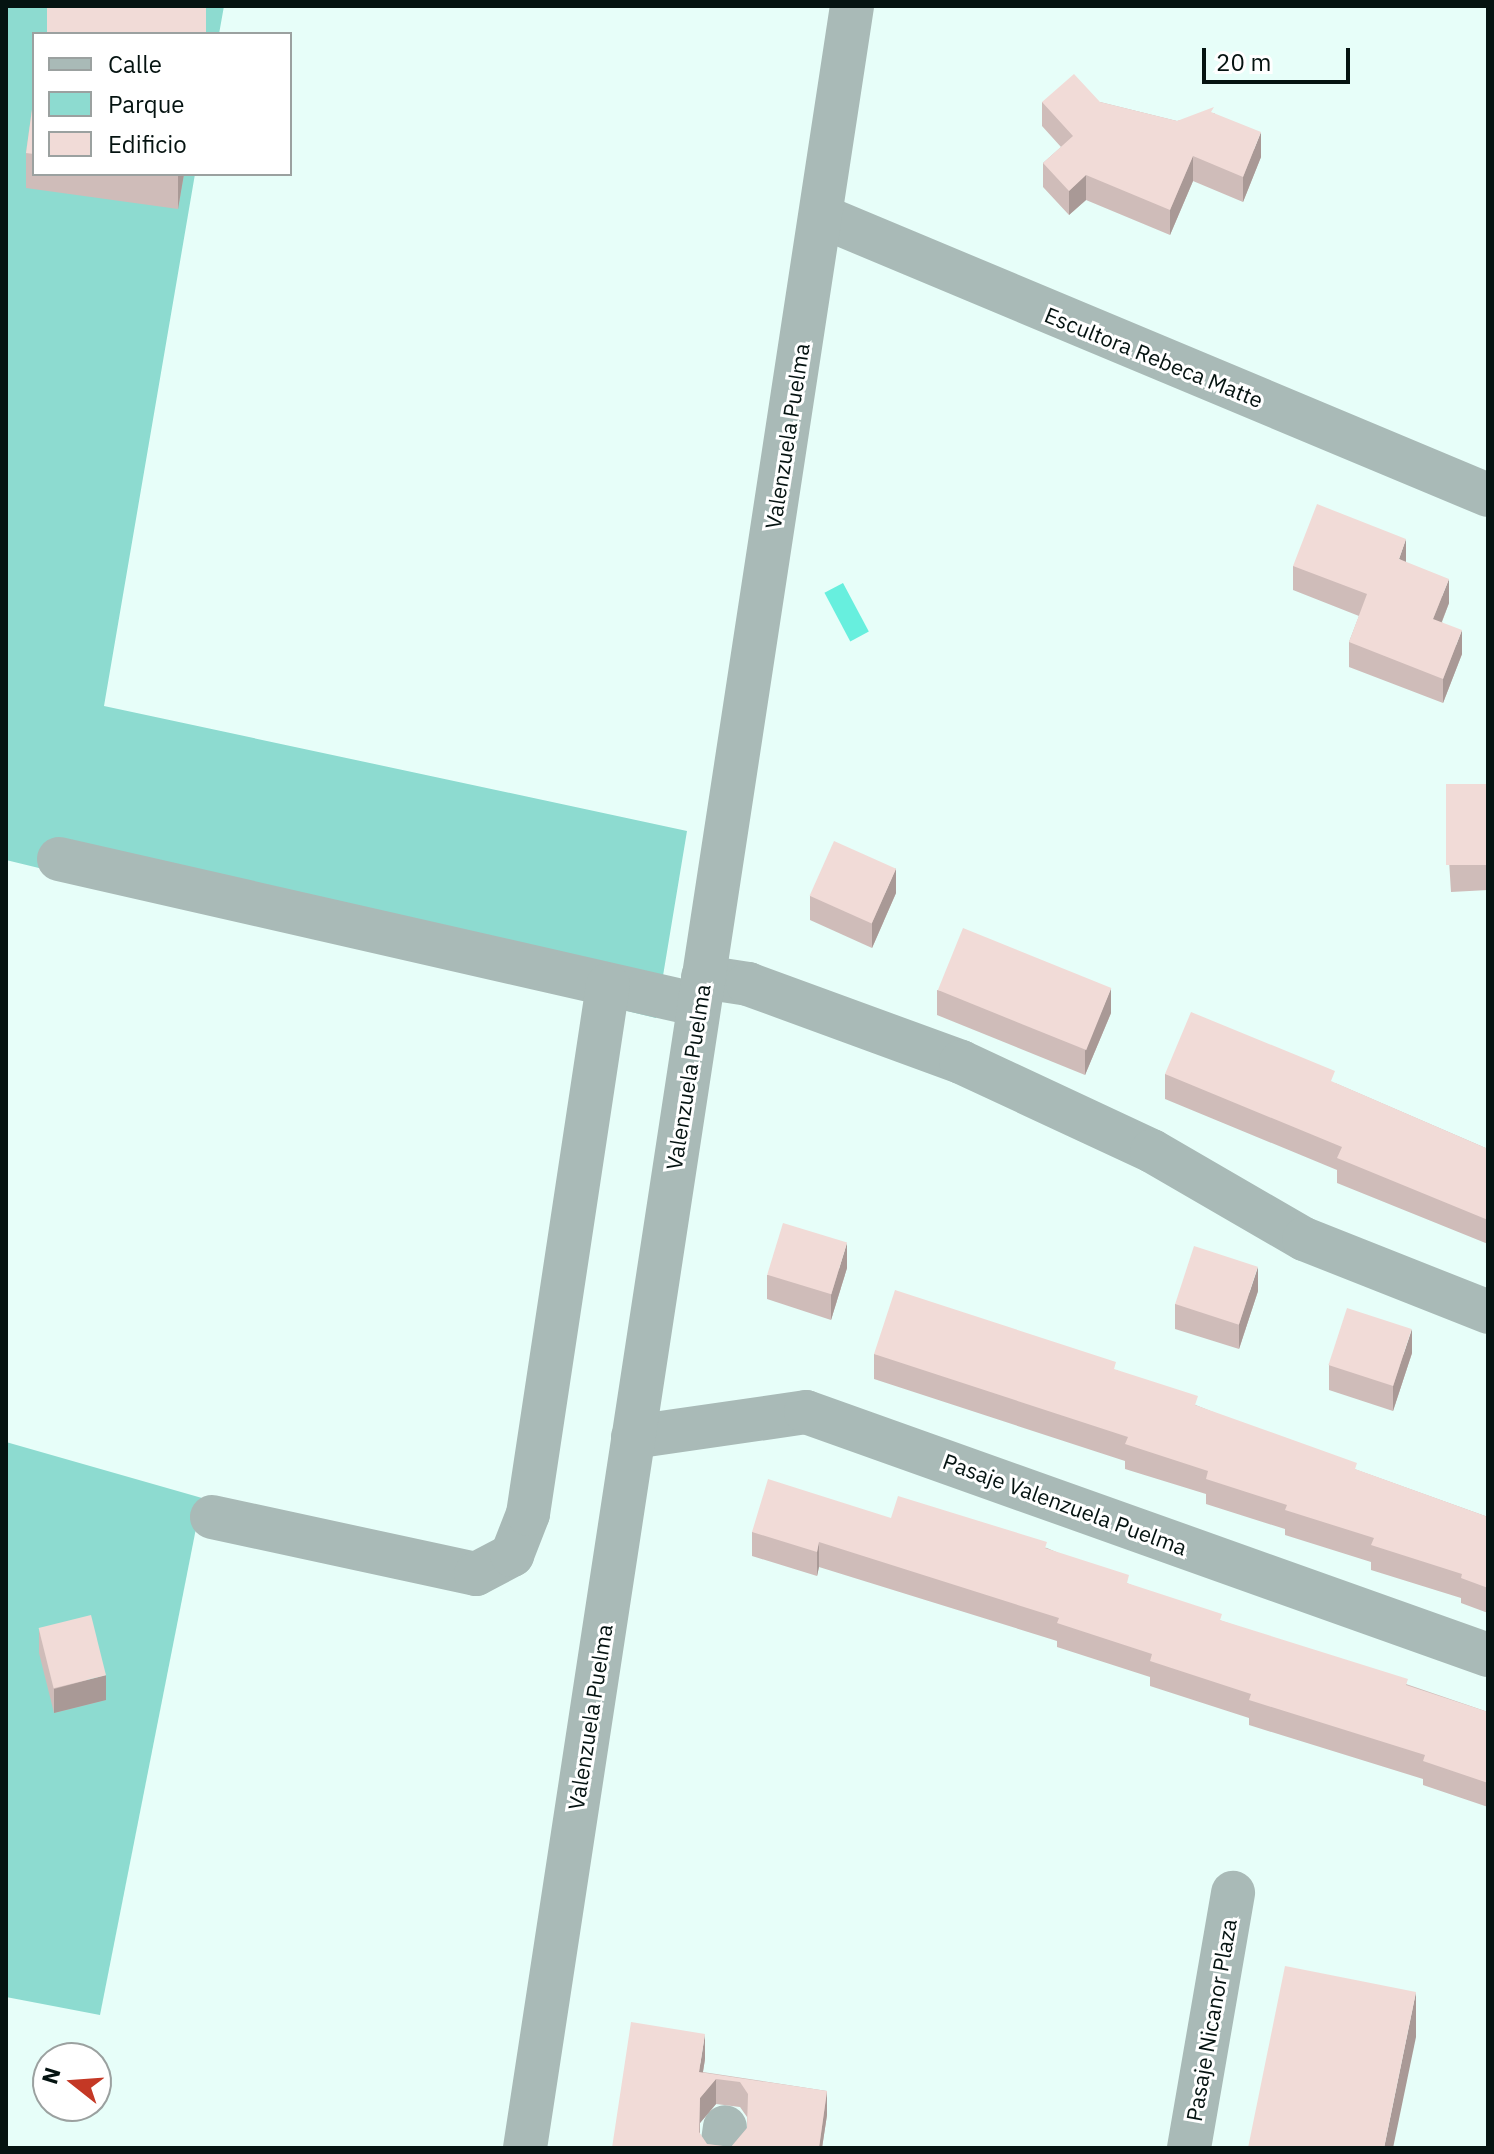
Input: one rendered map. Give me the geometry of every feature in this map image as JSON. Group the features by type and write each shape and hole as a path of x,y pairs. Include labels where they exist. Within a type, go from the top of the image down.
{"street":[{"name":"Valenzuela Puelma","path":"525,2148 852,6"},
{"name":"Escultora Rebeca Matte","path":"821,216 1488,495"},
{"path":"59,859 608,985 701,991 748,984 961,1062 1152,1151 1304,1239 1488,1312"},
{"path":"212,1517 476,1574 512,1555 528,1514 608,985"},
{"name":"Pasaje Valenzuela Puelma","path":"633,1437 806,1412 1488,1655"},
{"name":"Pasaje Nicanor Plaza","path":"1189,2148 1233,1893"}],"green space":[{"path":"6,6 224,6 219,32 32,32 32,176 195,176 104,706 687,831 656,1018 6,860"},
{"path":"6,1442 202,1498 100,2015 6,1997"}],"shaded area":[{"path":"843,583 869,632 850,641 824,593"}],"building":[{"path":"47,6 206,6 206,32 47,32"},
{"path":"1074,74 1100,102 1177,121 1214,107 1211,112 1261,132 1243,177 1193,156 1170,210 1086,175 1069,191 1043,163 1073,136 1042,102"},
{"path":"32,110 32,154 26,153"},
{"path":"1317,504 1406,539 1399,559 1449,579 1433,619 1462,630 1443,679 1349,642 1367,594 1293,566"},
{"path":"1446,784 1488,784 1488,865 1446,865"},
{"path":"834,841 896,869 872,923 810,896"},
{"path":"963,928 1111,988 1086,1050 938,990"},
{"path":"1191,1012 1335,1071 1331,1081 1488,1149 1488,1220 1337,1158 1342,1147 1165,1074"},
{"path":"783,1223 847,1243 831,1294 767,1275"},
{"path":"1194,1246 1258,1267 1239,1325 1175,1304"},
{"path":"895,1290 1116,1362 1114,1369 1198,1396 1195,1405 1357,1463 1355,1469 1488,1517 1488,1588 1461,1578 1462,1574 1371,1545 1374,1538 1285,1510 1287,1505 1206,1479 1208,1471 1125,1444 1128,1437 874,1354"},
{"path":"1347,1308 1412,1329 1393,1386 1328,1365"},
{"path":"768,1479 891,1518 898,1496 1047,1542 1045,1548 1129,1575 1127,1583 1222,1614 1220,1620 1408,1679 1406,1685 1488,1712 1488,1783 1423,1761 1425,1755 1249,1700 1251,1694 1150,1661 1152,1654 1057,1623 1059,1618 819,1542 817,1552 752,1532"},
{"path":"91,1615 106,1675 54,1688 39,1628"},
{"path":"1285,1966 1416,1992 1384,2148 1248,2148"},
{"path":"631,2022 705,2034 699,2072 827,2091 819,2148 612,2148","holes":["716,2079 740,2082 748,2094 747,2128 731,2147 707,2144 699,2132 700,2098"]}]}
